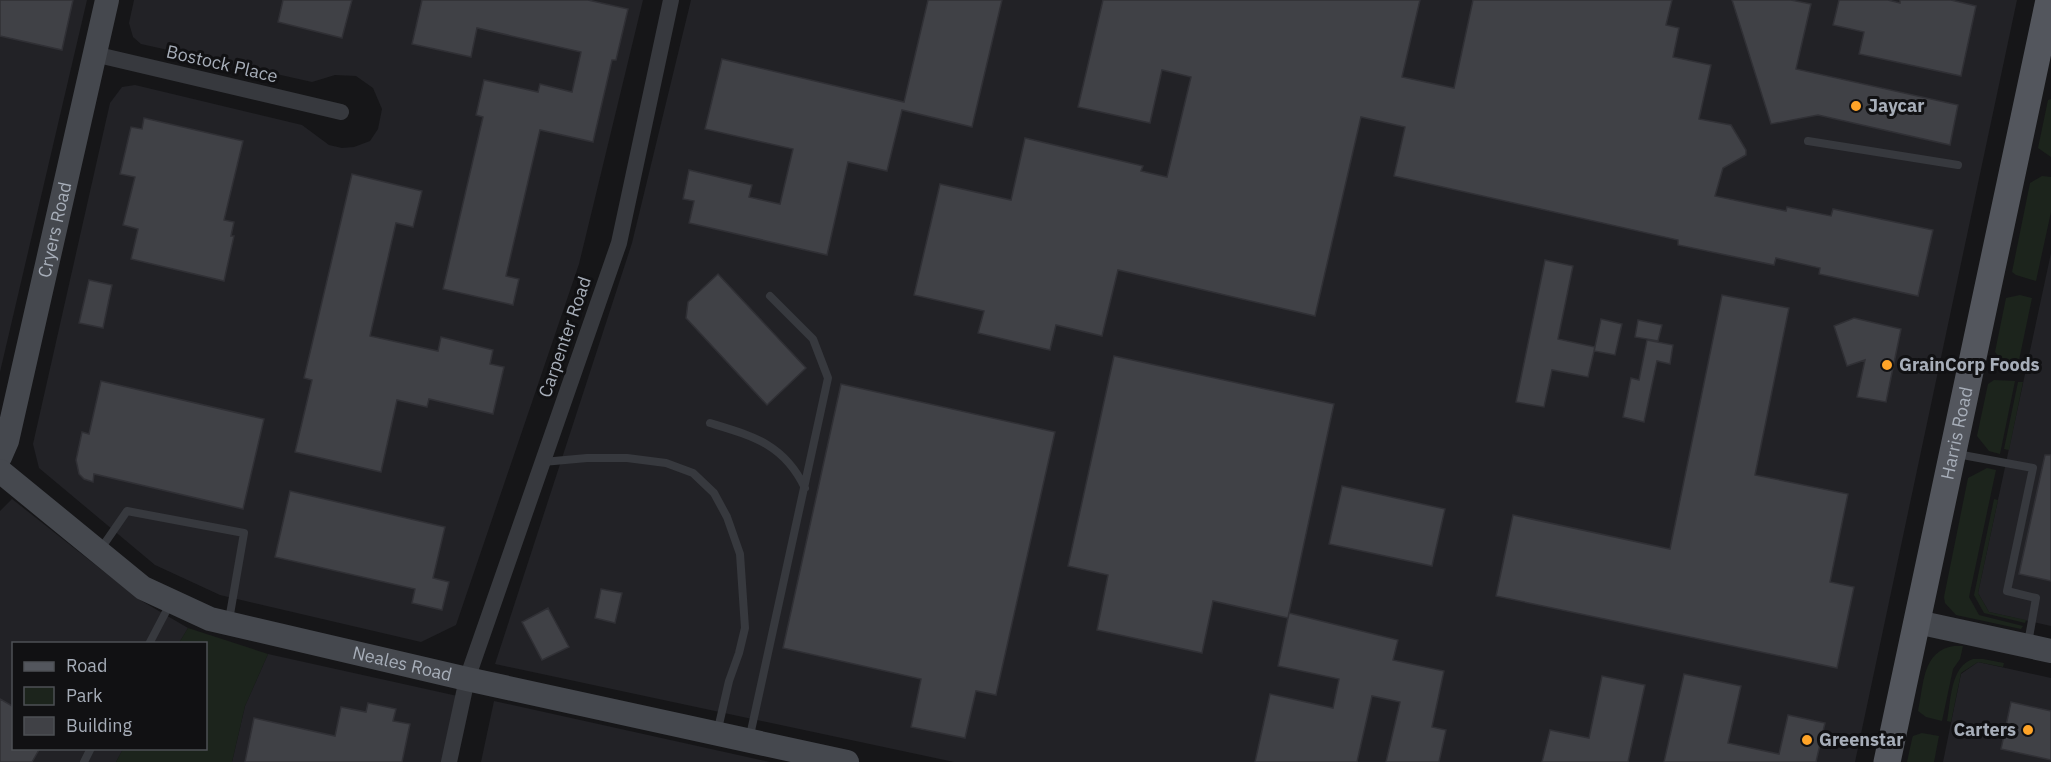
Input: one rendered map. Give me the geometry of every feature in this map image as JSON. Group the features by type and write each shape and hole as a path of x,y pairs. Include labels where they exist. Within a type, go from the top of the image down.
{"main road":[{"name":"Harris Road","path":"1887,762 2049,0"}],"street":[{"name":"Cryers Road","path":"0,457 7,441 107,0"},
{"name":"Carpenter Road","path":"449,762 467,679 618,243 671,0"},
{"name":"Bostock Place","path":"94,54 341,112"},
{"name":"Neales Road","path":"0,471 143,588 210,619 467,679 847,762"},
{"path":"1917,622 2051,651"}],"lane":[{"path":"1808,141 1958,165"},
{"path":"749,740 828,378 813,339 770,296"},
{"path":"710,423 751,435 780,453 797,472 805,489"},
{"path":"1952,453 2033,468 2007,591 2036,598 2027,646"},
{"path":"542,462 627,458 666,463 693,473 714,493 727,517 740,554 745,627 717,733"},
{"path":"99,552 127,511 244,533 229,624"},
{"path":"150,642 171,602"}],"shaded area":[{"path":"0,0 87,0 0,372"},
{"path":"134,0 643,0 579,264 456,625 421,642 220,595 155,565 39,468 33,444 110,103 122,87 135,85 302,125 329,145 342,148 354,147 370,141 378,129 382,109 373,88 356,76 335,75 312,82 141,44 133,37 129,23"},
{"path":"691,0 2017,0 1855,762 954,762 495,664 632,243"},
{"path":"2051,253 2051,626 1989,612 1978,593"},
{"path":"12,499 140,600 188,628 180,642 12,642 12,750 122,750 116,762 0,762 0,511"},
{"path":"268,654 462,697 448,762 232,762 245,706"},
{"path":"1978,662 2051,678 2051,762 1943,762 1961,674"},
{"path":"494,701 770,762 481,762"}],"green space":[{"path":"2051,99 2051,157 2038,148 2048,100"},
{"path":"2042,176 2051,177 2051,212 2036,281 2012,272 2030,183"},
{"path":"2020,295 2032,298 2018,365 1999,357 1995,352 2006,298"},
{"path":"1994,380 2015,381 2000,454 1989,451 1977,436 1988,384"},
{"path":"2018,382 2023,382 2009,450 2004,449"},
{"path":"1987,468 1996,470 1969,597 1979,615 2023,626 2021,629 1956,615 1945,603 1944,597 1968,478"},
{"path":"1994,499 1998,500 1978,593 1989,612 2026,620 2025,623 1984,613 1974,595"},
{"path":"188,628 268,654 245,706 232,762 116,762 122,750 207,750 207,642 180,642"},
{"path":"1954,646 1963,646 1960,659 1953,669 1942,721 1926,717 1918,711 1926,670 1936,654"},
{"path":"1973,659 2004,663 2003,667 1978,662 1961,673 1951,722 1947,721 1956,677 1965,663"},
{"path":"1922,733 1939,736 1934,762 1907,762 1913,736"}],"building":[{"path":"0,0 73,0 62,50 0,36"},
{"path":"283,0 352,0 342,38 278,22"},
{"path":"422,0 588,0 628,9 616,60 612,60 593,142 540,130 506,276 519,279 513,305 443,289 483,117 476,115 484,80 538,92 540,84 572,92 581,52 477,28 471,57 412,44"},
{"path":"928,0 1002,0 972,127 902,110 887,171 848,162 827,255 689,223 694,201 683,199 689,170 752,185 749,197 780,204 793,149 705,129 722,59 904,102"},
{"path":"1103,0 1420,0 1402,77 1454,88 1473,0 1672,0 1666,25 1679,28 1673,57 1711,65 1699,119 1731,125 1746,150 1746,155 1723,168 1715,196 1786,211 1787,207 1831,216 1833,209 1933,230 1918,296 1819,274 1820,268 1776,258 1774,265 1678,245 1678,240 1394,176 1405,127 1361,117 1315,316 1118,270 1102,336 1056,325 1050,350 978,333 984,311 914,295 940,184 1011,200 1025,138 1143,166 1141,171 1167,177 1191,77 1162,70 1150,123 1078,107"},
{"path":"1732,0 1791,0 1811,4 1796,69 1958,105 1950,145 1818,115 1771,124"},
{"path":"1839,0 1888,0 1900,3 1900,0 1951,0 1976,6 1961,76 1859,54 1864,32 1833,25"},
{"path":"144,118 243,141 224,220 234,222 231,236 234,236 224,281 131,259 138,229 123,225 135,177 120,174 131,127 142,129"},
{"path":"352,174 422,191 413,227 396,223 370,336 438,351 441,337 493,350 490,364 504,367 493,414 429,399 427,407 397,400 381,472 295,452 312,380 304,378"},
{"path":"1545,260 1573,266 1558,339 1595,347 1588,377 1552,370 1544,407 1516,402"},
{"path":"718,274 806,368 767,405 686,318 688,302"},
{"path":"89,280 112,285 103,328 79,323"},
{"path":"1722,295 1789,308 1755,475 1848,494 1830,582 1854,587 1837,668 1496,596 1513,515 1670,549"},
{"path":"1854,318 1901,329 1886,402 1857,397 1865,360 1847,366 1834,326"},
{"path":"1601,319 1622,324 1615,355 1594,351"},
{"path":"1638,320 1662,325 1658,341 1635,337"},
{"path":"1647,340 1673,345 1670,364 1657,361 1644,422 1623,417 1631,378 1639,380"},
{"path":"1114,356 1334,404 1288,618 1213,601 1202,653 1097,630 1108,575 1068,566"},
{"path":"101,381 264,419 243,509 94,474 93,482 84,479 79,474 76,460 82,432 89,434"},
{"path":"841,384 1055,432 996,695 976,691 965,738 911,727 921,679 783,648"},
{"path":"2045,455 2051,455 2051,581 2019,574"},
{"path":"1342,486 1445,509 1432,566 1329,544"},
{"path":"290,491 445,527 433,578 449,582 442,610 412,603 415,589 275,557"},
{"path":"601,589 622,593 615,623 595,618"},
{"path":"548,608 569,647 542,660 522,622"},
{"path":"1289,613 1398,640 1393,660 1444,671 1432,727 1446,730 1439,762 1386,762 1400,702 1372,696 1357,762 1255,762 1270,694 1333,708 1339,679 1278,666"},
{"path":"1684,674 1741,686 1728,743 1779,754 1788,715 1825,723 1816,762 1664,762"},
{"path":"1602,676 1645,685 1628,762 1542,762 1550,730 1589,738"},
{"path":"0,699 12,706 12,750 39,750 32,762 0,762"},
{"name":"Carters","path":"2011,702 2051,711 2051,760 2001,749"},
{"path":"368,703 396,709 393,721 410,724 402,762 245,762 254,718 335,736 341,707 366,712"}],"place":[{"name":"Jaycar","path":"1856,106"},
{"name":"GrainCorp Foods","path":"1887,365"},
{"name":"Carters","path":"2028,730"},
{"name":"Greenstar","path":"1807,740"}]}
